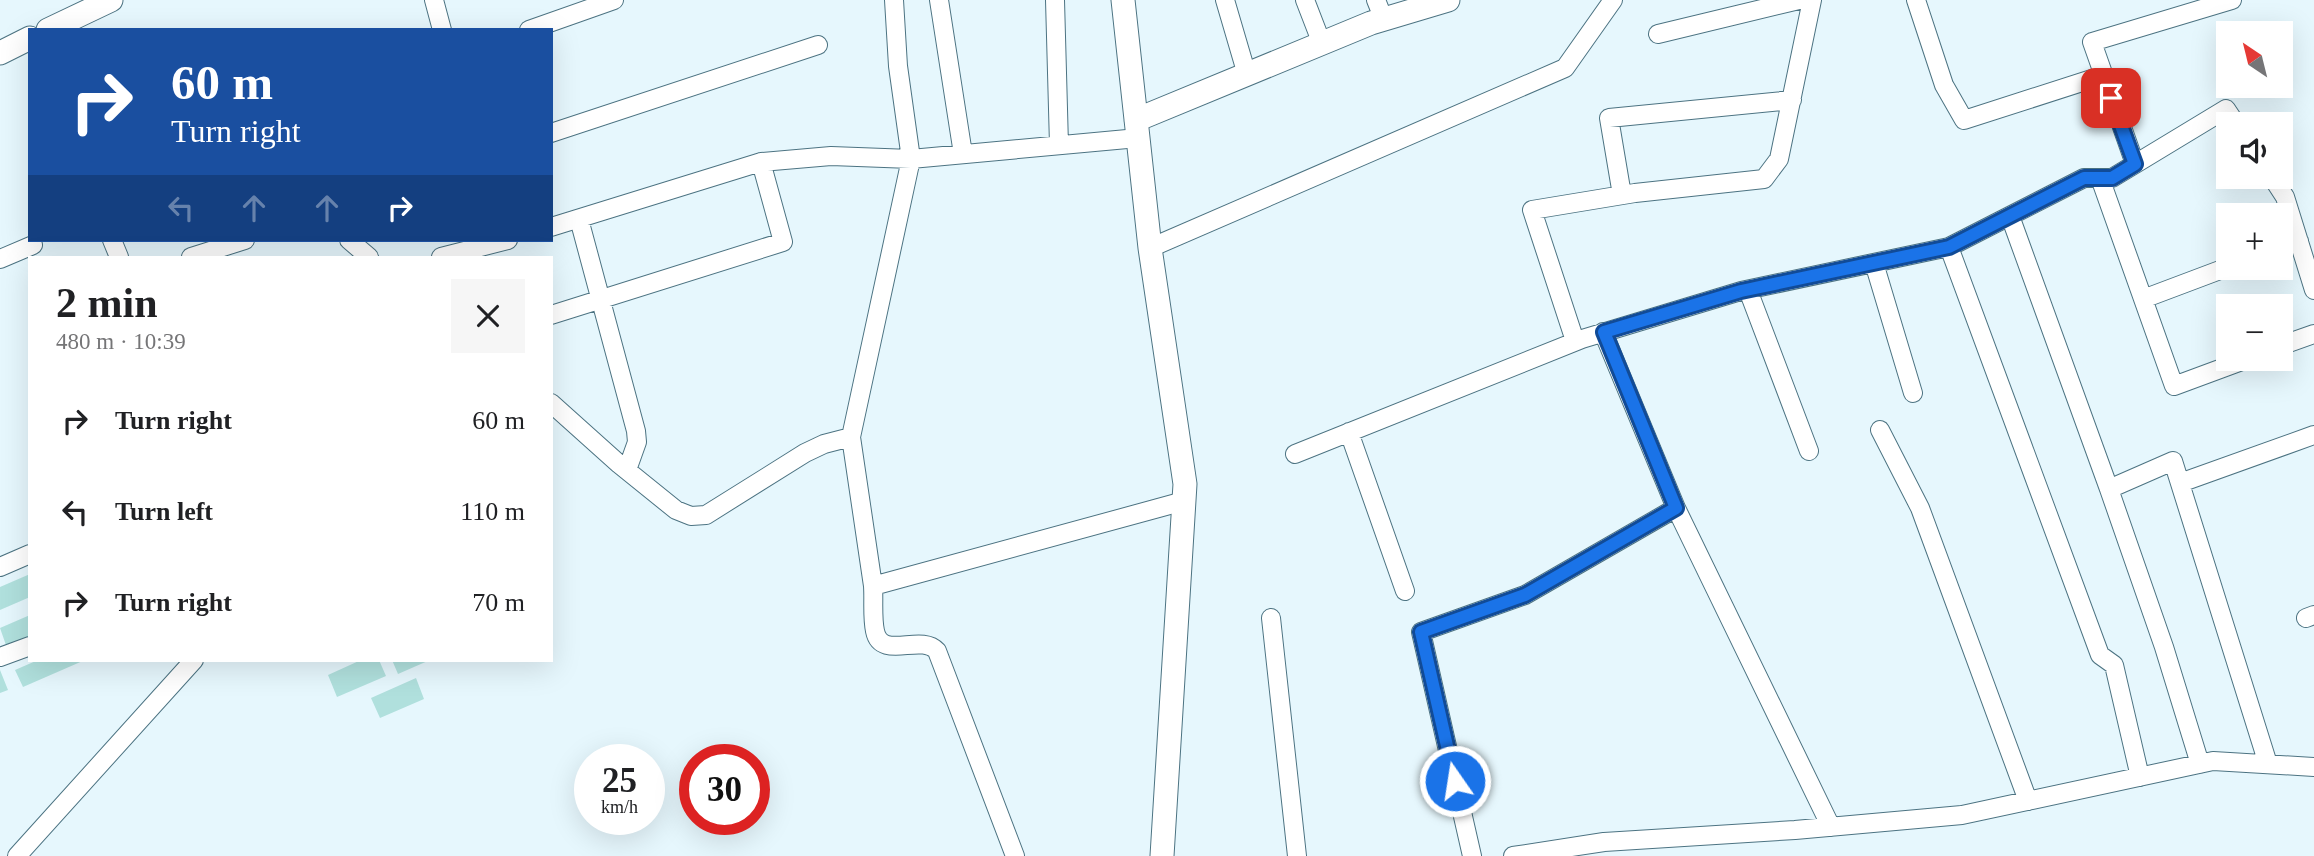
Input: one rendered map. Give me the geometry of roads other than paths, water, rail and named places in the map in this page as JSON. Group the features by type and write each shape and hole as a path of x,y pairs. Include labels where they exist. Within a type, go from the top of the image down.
{"street":[{"path":"52,28 111,0"},
{"path":"434,0 441,28"},
{"path":"535,28 614,0"},
{"path":"894,0 898,66 911,159 851,437 873,586 875,632 880,642 893,647 923,643 931,644 937,651 1015,856"},
{"path":"939,0 963,154"},
{"path":"1055,0 1059,145"},
{"path":"1123,0 1150,248 1185,484 1162,856"},
{"path":"1225,0 1247,75"},
{"path":"1305,0 1322,44"},
{"path":"553,226 761,162 831,156 911,159 1059,145 1137,129 1247,75 1322,44 1380,10 1448,0"},
{"path":"1150,248 1564,68 1614,0"},
{"path":"1658,34 1799,0"},
{"path":"1575,341 1532,210 1622,195 1764,179 1779,159 1812,0"},
{"path":"1916,0 1944,85 1964,120 2104,75"},
{"path":"2135,164 2092,42 2232,0"},
{"path":"0,52 28,40"},
{"path":"553,132 818,45"},
{"path":"1622,195 1609,118 1792,100"},
{"path":"1295,454 1575,341 1748,290 1949,247 2084,178 2112,178 2216,114"},
{"path":"553,314 783,242 761,162"},
{"path":"2100,178 2174,386 2216,371"},
{"path":"2280,189 2286,197 2314,290"},
{"path":"2010,216 2164,647 2200,764"},
{"path":"579,219 636,432 636,442 627,470"},
{"path":"2293,243 2299,240"},
{"path":"194,256 239,242"},
{"path":"351,242 368,256"},
{"path":"445,256 500,242"},
{"path":"0,259 33,245"},
{"path":"1949,247 2100,654 2114,665 2140,777"},
{"path":"1874,262 1913,393"},
{"path":"2143,299 2216,272"},
{"path":"1748,290 1809,451"},
{"path":"1604,332 1676,508 1831,827"},
{"path":"2293,341 2314,334"},
{"path":"553,405 676,510 691,516 706,515 805,453 824,444 851,437"},
{"path":"1881,430 1920,508 2028,801"},
{"path":"1349,432 1405,591"},
{"path":"2180,483 2314,435"},
{"path":"2109,489 2173,461 2268,764"},
{"path":"873,586 1184,501"},
{"path":"1472,856 1421,632 1525,595 1676,508"},
{"path":"0,567 28,555"},
{"path":"1271,618 1297,856"},
{"path":"0,657 28,647"},
{"path":"17,856 192,662"},
{"path":"1517,856 1962,815 2213,761 2314,767"}]}
